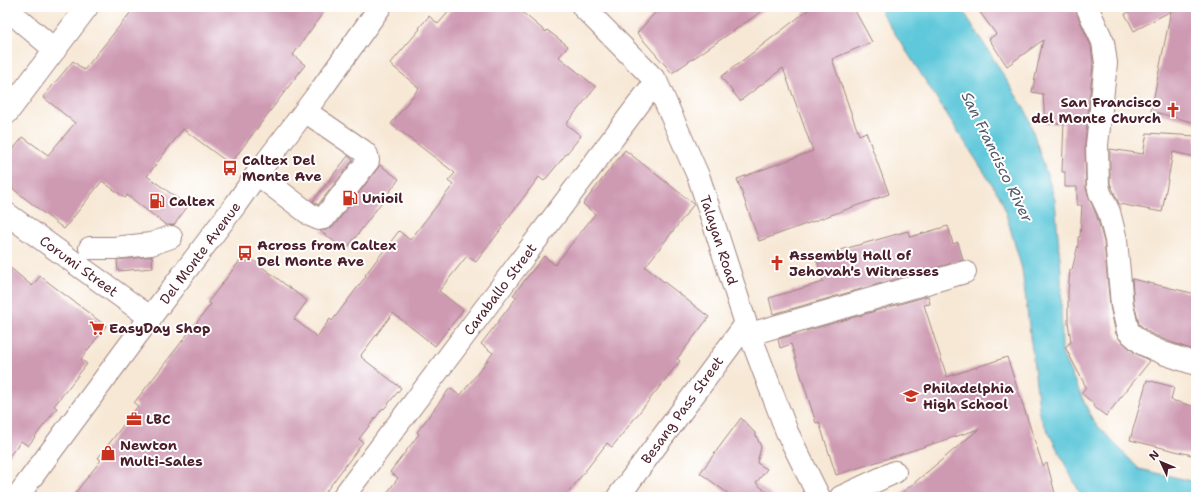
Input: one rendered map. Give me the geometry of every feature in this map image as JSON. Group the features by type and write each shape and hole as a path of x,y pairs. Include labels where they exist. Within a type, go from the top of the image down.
{"street":[{"path":"7,113 87,7"},
{"name":"Del Monte Avenue","path":"17,497 305,111 380,7"},
{"name":"Talayan Road","path":"583,7 656,81 699,178 748,328 787,432 819,497"},
{"path":"1087,7 1103,42 1106,62 1096,145 1098,185 1109,212 1116,240 1122,305 1128,331 1143,344 1163,353 1196,364"},
{"path":"7,10 55,50"},
{"name":"Caraballo Street","path":"343,497 656,81"},
{"path":"257,174 312,216 319,219 324,218 368,161 367,155 363,151 305,111"},
{"name":"Corumi Street","path":"7,214 151,318"},
{"path":"90,248 114,248 151,244 171,237"},
{"path":"748,328 965,272"},
{"name":"Besang Pass Street","path":"618,497 748,328"},
{"path":"841,497 895,472"}],"water":[{"name":"San Francisco River","path":"878,7 961,7 1027,113 1055,200 1061,272 1062,354 1093,421 1139,469 1196,482 1196,497 1082,497 1040,416 1022,269 1002,200"}],"building":[{"path":"135,7 327,7 293,55 305,65 230,164 183,129 147,176 188,206 174,225 166,225 127,195 125,198 102,181 64,229 7,184 7,157 23,137 48,155 75,123 43,97 73,61 84,70"},
{"path":"453,7 516,7 546,32 547,30 568,46 559,57 596,87 566,124 581,136 544,181 539,177 476,262 467,256 439,291 463,310 435,346 393,313 361,355 361,357 401,388 359,439 363,442 322,497 72,497 101,460 98,458 138,406 134,403 211,304 208,302 245,254 307,301 294,319 317,337 330,319 332,321 399,231 410,240 453,185 448,181 455,173 391,124 419,88 390,64 420,29 419,28 429,16 438,24"},
{"path":"660,7 768,7 672,73 637,33"},
{"path":"812,7 853,7 872,42 832,59 859,135 866,132 889,194 759,241 737,179 813,151 783,68 740,101 721,77"},
{"path":"976,7 1075,7 1091,46 1093,63 1085,144 1086,188 1097,216 1104,242 1110,306 1116,334 1120,340 1135,353 1150,361 1106,416 1093,406 1094,404 1081,393 1086,387 1065,347 1071,342 1068,322 1068,292 1070,270 1072,270 1078,245 1078,237 1080,237 1082,205 1077,205 1077,187 1065,187 1065,172 1062,172 1064,123 1045,124 1043,94 1032,92 1043,40 1007,66 989,39 996,34"},
{"path":"1139,7 1196,7 1196,123 1151,111 1171,11 1134,31 1125,14"},
{"path":"1147,133 1196,136 1196,157 1173,152 1162,212 1119,204 1110,183 1110,149 1143,154"},
{"path":"625,150 694,204 645,267 709,317 677,359 680,361 612,447 607,443 565,497 384,497 398,478 390,472 419,434 417,432 450,388 460,396 493,353 481,344 517,297 513,295 544,256 555,265 595,214 583,204"},
{"path":"348,156 353,160 318,205 313,201"},
{"path":"380,165 399,179 346,250 320,231 334,226"},
{"path":"948,226 953,244 958,242 963,260 773,314 769,298 823,282 816,257 908,231 910,237"},
{"path":"152,256 153,268 118,271 117,260"},
{"path":"7,265 32,286 40,276 106,326 81,359 87,364 54,406 57,408 28,446 21,441 7,459"},
{"path":"1132,279 1196,294 1196,351 1150,333 1139,324 1134,303"},
{"name":"Philadelphia High School","path":"928,296 930,304 924,305 947,377 1007,357 1043,466 1047,463 1056,497 897,497 979,429 836,475 819,422 816,423 791,344 780,348 778,339"},
{"path":"1147,380 1174,387 1171,400 1196,407 1196,456 1130,440"},
{"path":"741,418 755,433 761,447 757,463 767,469 756,483 773,497 733,497 700,473"}],"place":[{"name":"San Francisco del Monte Church","path":"1173,110"},
{"name":"Caltex Del Monte Ave","path":"230,168"},
{"name":"Unioil","path":"350,198"},
{"name":"Caltex","path":"157,201"},
{"name":"Across from Caltex Del Monte Ave","path":"245,253"},
{"name":"Assembly Hall of Jehovah's Witnesses","path":"777,263"},
{"name":"EasyDay Shop","path":"97,328"},
{"name":"Philadelphia High School","path":"911,396"},
{"name":"LBC","path":"134,419"},
{"name":"Newton Multi-Sales","path":"108,453"}]}
